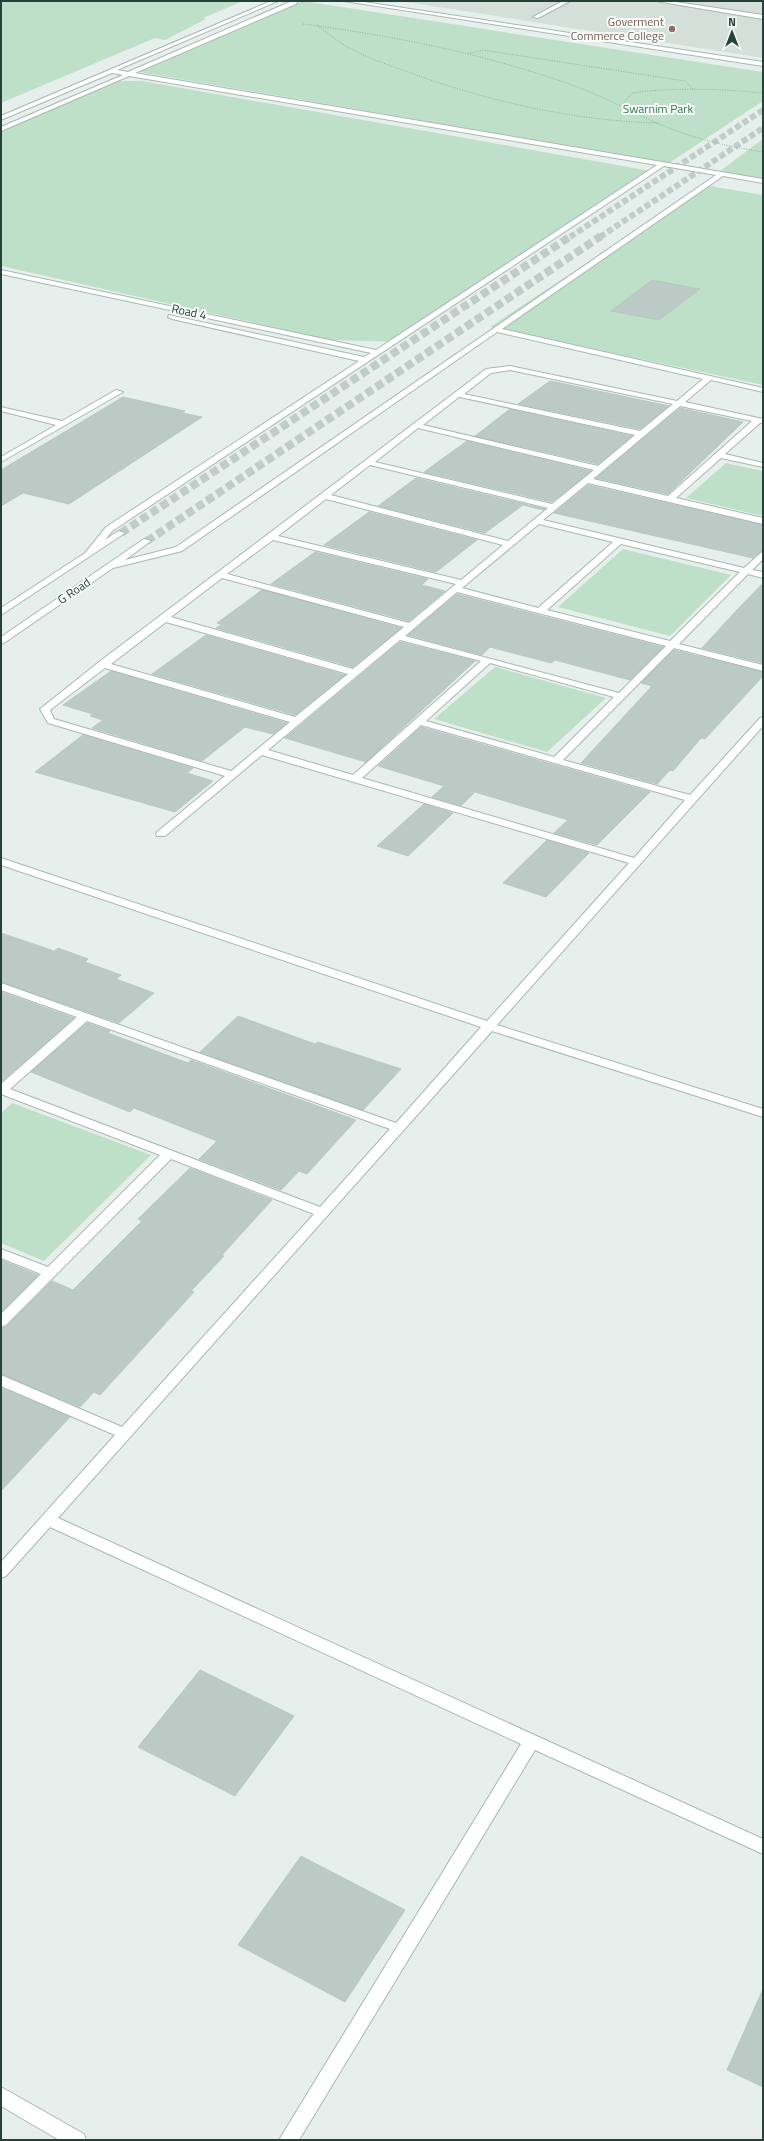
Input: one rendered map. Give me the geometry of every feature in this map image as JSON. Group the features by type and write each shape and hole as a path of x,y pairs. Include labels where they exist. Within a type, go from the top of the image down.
{"street":[{"path":"1,118 275,1"},
{"path":"1,129 294,3 295,1"},
{"path":"347,1 763,64"},
{"path":"536,17 567,1"},
{"path":"658,1 763,16"},
{"path":"111,71 763,181"},
{"path":"88,555 109,529 663,164"},
{"path":"112,566 179,549 722,174"},
{"name":"Road 4","path":"1,272 377,352"},
{"path":"1,280 133,308"},
{"name":"Road 4","path":"164,315 366,360"},
{"path":"496,330 763,390"},
{"path":"233,775 51,721 46,714 45,709 102,664 460,395 489,371 500,368 510,368 761,421"},
{"path":"161,834 709,378"},
{"path":"1,460 119,392"},
{"path":"460,395 642,434"},
{"path":"1,409 63,424"},
{"path":"670,499 719,455 761,421"},
{"path":"418,426 600,469"},
{"path":"719,455 763,465"},
{"path":"370,462 554,507"},
{"path":"586,480 763,521"},
{"path":"325,496 510,544"},
{"path":"537,521 763,575"},
{"name":"G Road","path":"1,612 121,533"},
{"path":"271,537 459,586 540,611 763,668"},
{"path":"540,611 619,541"},
{"name":"G Road","path":"1,641 147,542"},
{"path":"556,760 763,554"},
{"path":"220,575 411,626"},
{"path":"163,618 355,673"},
{"path":"399,636 621,696"},
{"path":"355,779 488,660"},
{"path":"102,664 297,721"},
{"path":"1,1572 763,720"},
{"path":"419,722 692,799"},
{"path":"261,751 636,862"},
{"path":"1,861 489,1026 763,1113"},
{"path":"1,986 398,1128"},
{"path":"85,1016 1,1090 323,1212"},
{"path":"1,1322 169,1154"},
{"path":"1,1252 50,1273"},
{"path":"1,1380 124,1434"},
{"path":"48,1520 763,1847"},
{"path":"288,2140 532,1741"},
{"path":"1,2096 77,2140"}],"path":[{"path":"259,18 317,25 403,39 467,54 573,85 659,123 723,146 763,152"},
{"path":"317,25 325,33 371,58 433,81 479,94 618,122 659,123"},
{"path":"467,54 482,50 685,82 693,88"},
{"path":"621,106 632,93 667,89 693,88 763,93"}],"shaded area":[{"name":"Goverment Commerce College","path":"400,1 763,1 763,58"}],"green space":[{"path":"1,1 243,1 203,18 206,19 165,40 155,38 1,103"},
{"name":"Swarnim Park","path":"303,1 763,72 763,101 669,163 140,72"},
{"path":"118,81 142,81 651,171 400,342 330,340 1,266 1,132"},
{"path":"763,139 763,179 720,171"},
{"path":"704,185 763,195 763,385 490,327"},
{"path":"726,463 763,471 763,516 686,498"},
{"path":"623,549 731,575 670,636 558,607"},
{"path":"495,667 606,698 547,752 434,719"},
{"path":"12,1103 151,1155 44,1261 1,1243 1,1113"}],"building":[{"path":"652,280 700,289 659,320 611,311"},
{"path":"550,381 669,406 640,429 518,404"},
{"path":"123,397 185,411 182,413 202,417 69,504 23,493 1,506 1,470"},
{"path":"680,408 743,422 668,494 596,478"},
{"path":"510,409 632,436 598,464 475,436"},
{"path":"467,441 591,471 552,502 424,472"},
{"path":"416,478 545,509 543,510 523,505 485,533 378,506"},
{"path":"588,485 763,525 763,550 753,558 554,513"},
{"path":"369,512 477,540 436,572 324,545"},
{"path":"315,552 428,579 422,585 445,591 409,621 271,584"},
{"path":"763,583 763,663 702,648 736,611"},
{"path":"262,590 401,628 353,667 216,628 222,624 217,623"},
{"path":"457,594 663,647 630,680 555,660 551,663 490,647 482,655 408,635"},
{"path":"206,635 345,675 295,715 152,674"},
{"path":"400,642 475,661 366,762 285,738"},
{"path":"674,650 763,672 763,676 705,739 701,738 673,771 670,770 657,784 581,763 652,686 641,683"},
{"path":"111,671 287,723 273,734 245,727 202,761 92,728 103,720 90,716 93,714 63,705"},
{"path":"421,727 650,792 597,845 554,833 568,820 475,792 461,806 432,797 444,786 378,766"},
{"path":"83,735 193,768 187,773 213,781 175,812 35,772"},
{"path":"424,804 453,813 408,856 377,846"},
{"path":"547,840 589,853 546,897 503,883"},
{"path":"1,933 54,951 58,948 88,959 85,962 121,975 116,979 154,993 119,1023 1,982"},
{"path":"1,992 74,1018 1,1082"},
{"path":"238,1016 315,1044 318,1042 401,1069 363,1110 200,1052"},
{"path":"87,1023 110,1031 108,1033 188,1063 191,1060 356,1120 307,1174 299,1171 281,1190 199,1159 217,1141 134,1108 130,1112 31,1072"},
{"path":"190,1168 272,1200 222,1255 224,1256 191,1291 194,1292 100,1395 94,1392 80,1407 1,1374 1,1328 7,1326 52,1281 73,1290 142,1221 138,1219"},
{"path":"1,1260 38,1275 1,1312"},
{"path":"1,1388 70,1417 1,1491"},
{"path":"200,1670 294,1716 235,1796 138,1747"},
{"path":"301,1856 405,1910 345,2002 238,1945"},
{"path":"763,1989 763,2087 727,2070"}],"tunnel":[{"path":"570,237 763,110"},
{"path":"600,237 763,128"},
{"path":"121,533 571,236"},
{"path":"147,541 601,236"}],"place":[{"name":"Goverment Commerce College","path":"672,29"}]}
